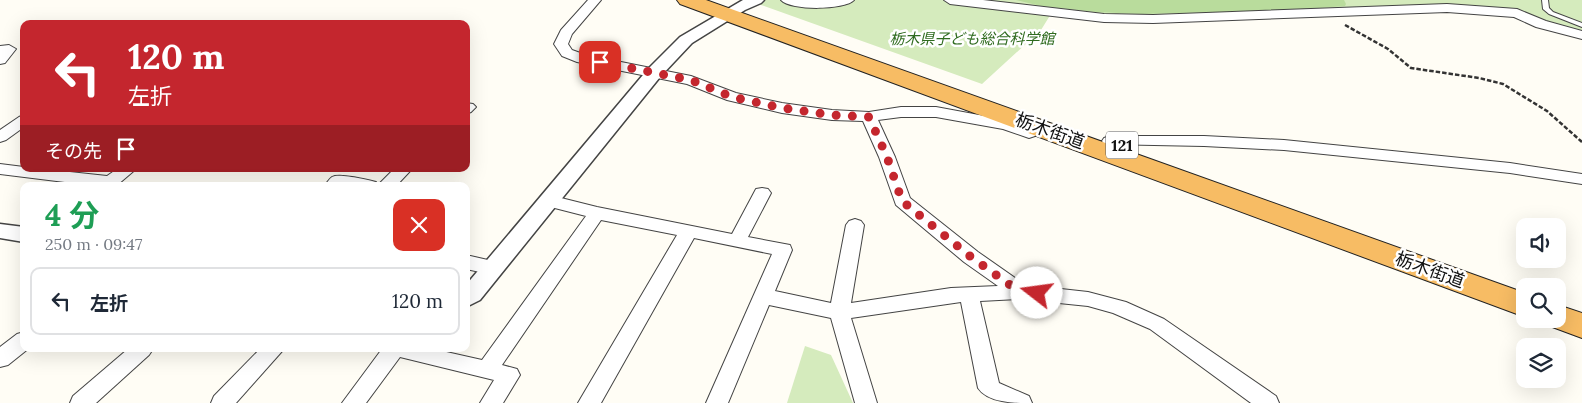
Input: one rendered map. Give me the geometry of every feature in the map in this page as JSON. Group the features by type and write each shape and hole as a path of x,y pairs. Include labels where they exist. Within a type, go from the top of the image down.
{"highway":[{"name":"栃木街道","path":"687,0 736,5 1516,287"},
{"name":"栃木街道","path":"736,5 1516,302"},
{"path":"1566,305 1582,310"},
{"path":"1566,320 1582,326"}],"street":[{"path":"594,0 566,33 561,44 567,53 582,59 691,80 732,97 782,108 832,115 869,117 901,112 936,112 1006,125 1037,136"},
{"path":"787,0 794,3 813,4 848,0"},
{"path":"950,0 1114,18 1152,19 1446,8 1484,9 1517,13 1541,24 1582,35"},
{"path":"470,295 654,73 686,40 736,5"},
{"path":"0,50 9,49 0,60"},
{"path":"869,117 887,157 902,201 971,257 1020,292"},
{"path":"0,138 20,123"},
{"path":"1110,141 1204,141 1284,145 1510,168 1582,179"},
{"path":"0,169 20,172"},
{"path":"22,172 94,182"},
{"path":"111,182 124,172"},
{"path":"390,182 401,172"},
{"path":"738,240 762,193"},
{"path":"549,201 597,213 783,250 717,403"},
{"path":"487,369 597,213"},
{"path":"856,225 839,312 866,403"},
{"path":"0,231 20,234"},
{"path":"590,403 689,231"},
{"path":"470,263 494,268"},
{"path":"763,296 839,312 951,295 1020,292 1088,298 1119,307 1157,324 1268,403"},
{"path":"969,294 989,388 1021,403"},
{"path":"0,358 20,343"},
{"path":"81,403 139,352"},
{"path":"222,403 270,352"},
{"path":"353,403 392,352"},
{"path":"412,352 509,375 491,403"}],"lane":[{"path":"1541,24 1546,9 1545,0"},
{"path":"1546,9 1551,13 1582,25"}],"path":[{"path":"1323,13 1388,49 1411,68 1479,78 1503,84 1547,111 1582,142"}],"green space":[{"name":"栃木県子ども総合科学館","path":"747,0 1582,0 1582,33 1540,21 1518,11 1443,4 1149,16 1054,9 1041,30 982,84"},
{"path":"1016,0 1344,0 1346,4 1345,6 1293,10 1142,14 1096,12 1041,6"},
{"path":"805,346 831,355 853,403 787,403"}],"route":[{"path":"600,62 691,80 732,97 782,108 832,115 869,117 887,157 902,201 971,257 1020,292 1037,293"}]}
